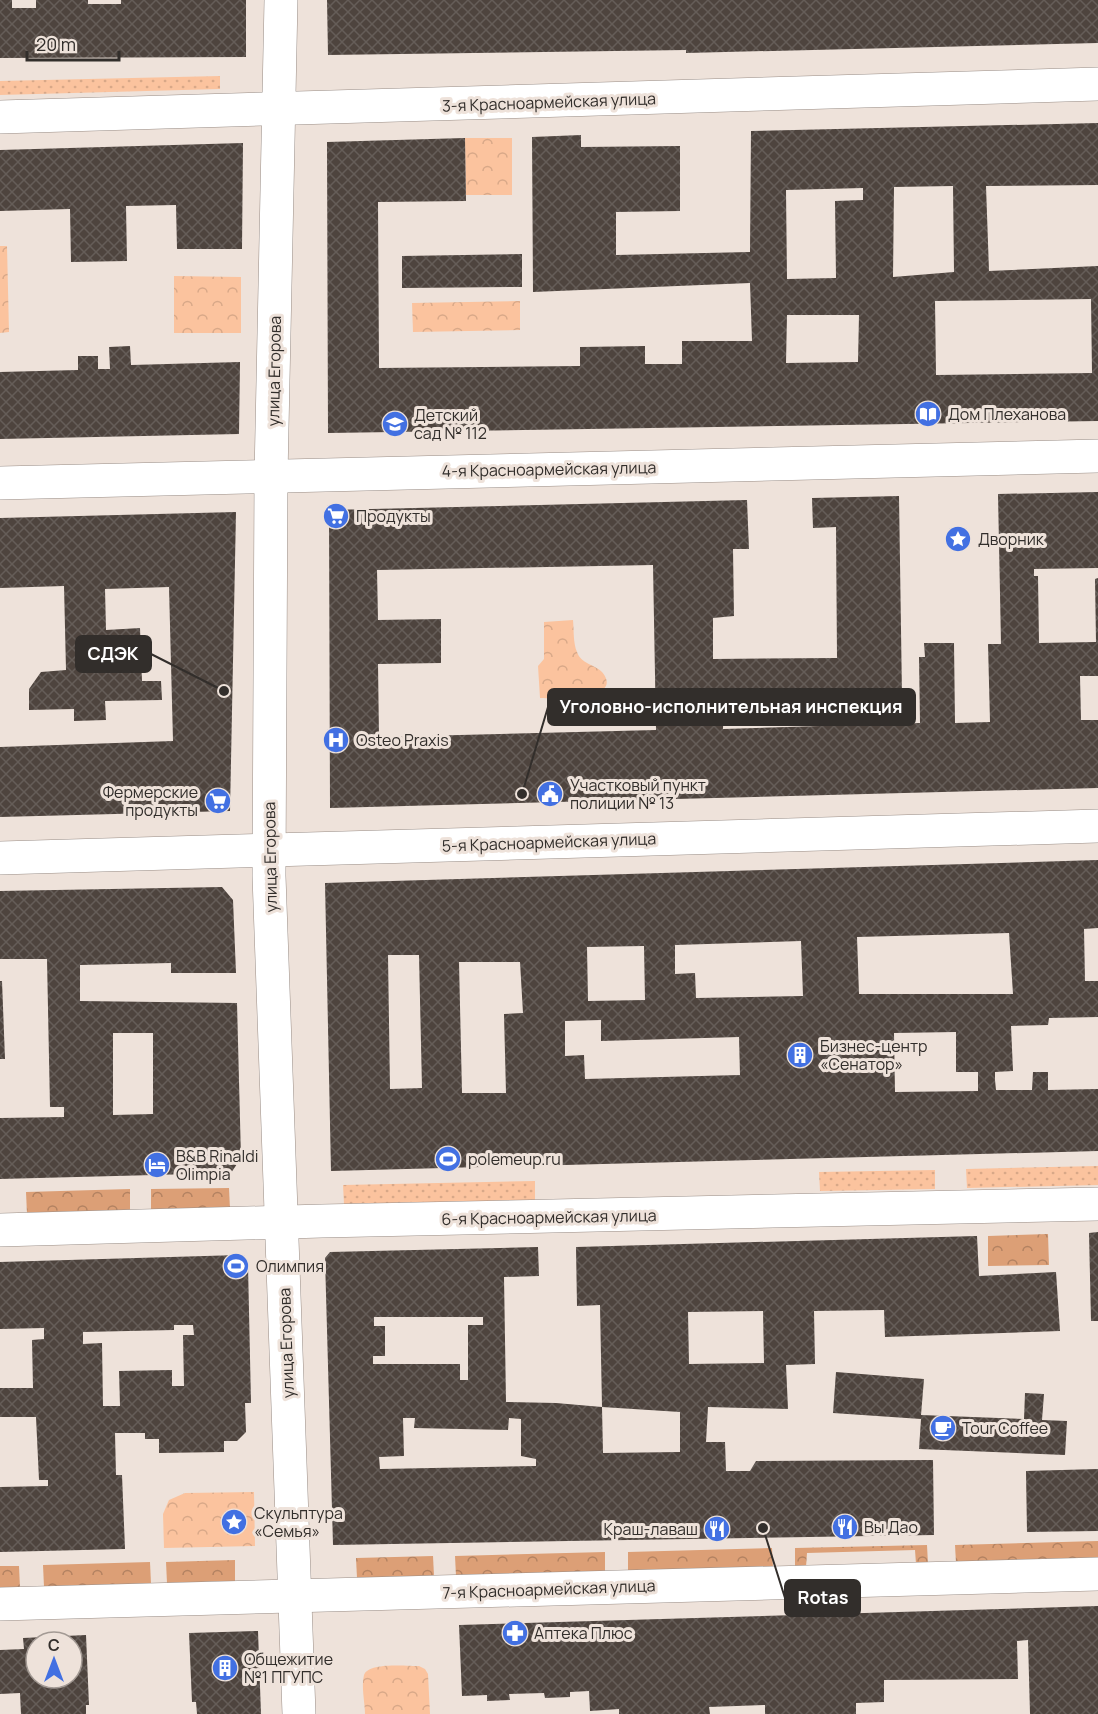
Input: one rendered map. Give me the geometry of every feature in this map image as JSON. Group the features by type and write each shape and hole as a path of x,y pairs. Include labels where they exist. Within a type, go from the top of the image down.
{"street":[{"name":"улица Егорова","path":"281,0 272,476 269,850 273,1021 299,1714"},
{"name":"3-я Красноармейская улица","path":"0,117 1098,84"},
{"name":"4-я Красноармейская улица","path":"0,483 1098,456"},
{"name":"5-я Красноармейская улица","path":"0,858 1098,826"},
{"name":"6-я Красноармейская улица","path":"0,1230 1098,1204"},
{"name":"7-я Красноармейская улица","path":"0,1604 1098,1574"}],"green space":[{"path":"220,76 220,89 0,95 0,81"},
{"path":"465,138 512,138 512,195 466,195"},
{"path":"0,246 7,246 9,332 0,333"},
{"path":"174,276 241,277 241,333 174,333"},
{"path":"520,301 520,330 413,332 412,303"},
{"path":"573,620 574,641 579,656 599,669 607,681 604,688 585,696 540,698 538,666 544,659 544,622"},
{"path":"1098,1166 1098,1185 967,1188 966,1169"},
{"path":"935,1170 935,1189 820,1191 819,1172"},
{"path":"535,1181 535,1200 344,1204 343,1185"},
{"path":"229,1188 230,1209 151,1211 151,1189"},
{"path":"130,1189 130,1211 27,1214 26,1192"},
{"path":"1048,1234 1049,1265 988,1266 988,1236"},
{"path":"254,1492 255,1546 164,1548 163,1514 169,1500 185,1493"},
{"path":"1098,1541 1098,1560 956,1563 955,1545"},
{"path":"927,1545 928,1564 916,1564 915,1550 807,1553 806,1567 795,1567 795,1548"},
{"path":"772,1548 773,1568 628,1571 628,1552"},
{"path":"605,1552 605,1572 456,1576 455,1556"},
{"path":"433,1556 434,1576 357,1578 356,1558"},
{"path":"235,1560 235,1581 167,1583 166,1562"},
{"path":"150,1562 151,1584 44,1587 43,1565"},
{"path":"0,1566 19,1566 20,1588 0,1588"},
{"path":"380,1666 419,1666 428,1674 430,1714 365,1714 363,1684 367,1671"}],"building":[{"path":"0,0 12,0 12,8 36,8 36,0 88,0 88,4 121,4 121,0 246,0 246,57 0,58"},
{"path":"327,0 1098,0 1098,43 686,53 686,50 328,55"},
{"path":"1098,123 1098,185 986,186 989,271 1098,266 1098,421 328,433 327,142 465,138 466,201 378,202 379,368 580,366 580,347 645,346 645,364 682,364 682,341 752,341 750,283 533,292 532,137 581,135 581,147 680,146 680,211 616,212 616,255 750,252 751,131","holes":["953,186 954,272 893,277 894,187","863,188 863,200 835,201 836,278 787,279 786,190","1091,299 1092,373 936,375 935,301","787,315 859,315 858,362 786,363"]},
{"path":"243,143 242,249 177,249 176,205 126,206 127,261 71,262 70,209 0,211 0,150"},
{"path":"522,254 522,287 402,288 402,256"},
{"path":"130,346 131,365 240,362 239,434 0,439 0,372 78,370 78,356 98,356 98,369 110,369 109,347"},
{"path":"1098,492 1098,568 1034,569 1034,576 1038,576 1039,643 1096,642 1095,579 1098,578 1098,676 1080,676 1081,720 1098,720 1098,788 330,808 329,510 747,500 749,549 733,549 734,616 713,618 713,659 837,658 836,527 813,528 812,498 899,496 902,695 724,698 723,729 920,723 919,657 925,657 924,643 954,643 955,723 990,722 988,644 1001,644 998,494","holes":["653,565 656,730 379,737 378,664 441,663 441,619 378,620 377,570"]},
{"path":"236,512 230,811 0,817 0,747 173,741 169,587 105,589 106,630 140,628 142,681 161,681 162,700 105,701 106,720 74,721 74,709 29,710 29,689 41,672 66,670 64,586 0,588 0,518"},
{"path":"1098,860 1098,928 1084,929 1085,981 1098,981 1098,1017 1049,1018 1048,1025 1011,1026 1013,1071 995,1072 995,1080 996,1090 1032,1090 1033,1072 1048,1072 1048,1090 1098,1089 1098,1151 331,1171 325,883","holes":["1009,933 1013,994 859,994 857,937","801,941 803,996 696,998 695,973 675,974 675,945","644,946 645,1000 588,1001 587,947","388,955 419,955 422,1088 390,1089","459,962 520,962 523,1013 504,1014 506,1093 462,1093","601,1020 601,1041 739,1037 740,1075 585,1079 584,1055 565,1056 565,1021","956,1032 956,1072 978,1072 978,1091 895,1092 894,1033"]},
{"path":"222,887 233,900 236,973 171,973 171,963 80,965 80,1001 237,1003 241,1158 231,1173 0,1179 0,1118 64,1117 64,1107 50,1107 47,959 0,959 0,891","holes":["113,1033 153,1033 153,1114 113,1115"]},
{"path":"0,981 2,981 5,1059 0,1059"},
{"path":"1098,1232 1098,1321 1091,1321 1089,1233"},
{"path":"977,1236 979,1276 1056,1272 1060,1331 885,1337 884,1310 814,1311 815,1364 786,1365 788,1409 708,1407 706,1442 725,1442 726,1471 750,1471 756,1461 933,1460 934,1535 333,1545 325,1258 330,1252 538,1247 539,1276 504,1277 506,1402 602,1407 600,1305 577,1306 576,1247","holes":["763,1311 764,1363 689,1364 688,1312","374,1317 483,1317 483,1325 468,1325 468,1380 460,1380 460,1364 373,1364 373,1356 385,1356 385,1326 374,1326","602,1407 680,1412 680,1452 603,1453","403,1418 415,1418 414,1428 508,1430 509,1418 521,1419 521,1456 536,1459 536,1466 380,1469 379,1457 404,1456"]},
{"path":"239,1255 248,1265 251,1403 245,1403 246,1432 237,1441 224,1441 224,1452 159,1453 159,1439 145,1439 145,1433 115,1433 116,1475 122,1475 125,1549 0,1552 0,1487 48,1486 48,1480 39,1480 36,1417 0,1417 0,1388 33,1388 32,1340 44,1339 44,1328 0,1329 0,1262","holes":["174,1325 193,1325 194,1335 183,1335 184,1386 172,1386 172,1370 119,1371 120,1406 103,1406 102,1343 83,1344 83,1332 174,1330"]},
{"path":"836,1372 924,1379 921,1415 1024,1419 1025,1393 1044,1394 1042,1420 1067,1421 1065,1455 919,1449 921,1419 833,1413"},
{"path":"1098,1469 1098,1531 1027,1532 1026,1471"},
{"path":"1098,1606 1098,1714 1030,1714 1028,1640 1017,1641 1018,1679 884,1680 884,1702 856,1703 856,1714 765,1714 765,1705 709,1707 710,1714 619,1714 619,1709 590,1711 589,1691 570,1692 570,1697 545,1698 544,1693 509,1694 510,1700 487,1701 487,1695 462,1696 459,1625"},
{"name":"Общежитие №1 ПГУПС","path":"258,1631 261,1714 197,1714 196,1702 192,1702 189,1633"},
{"path":"84,1635 86,1635 89,1705 86,1705 86,1714 21,1714 20,1693 0,1694 0,1650 24,1649 24,1690 84,1690"}],"place":[{"name":"Дом Плеханова","path":"928,414"},
{"name":"Детский сад № 112","path":"395,424"},
{"name":"Продукты","path":"336,516"},
{"name":"Дворник","path":"958,539"},
{"name":"СДЭК","path":"224,691"},
{"name":"Osteo Praxis","path":"336,740"},
{"name":"Уголовно-исполнительная инспекция","path":"522,794"},
{"name":"Участковый пункт полиции № 13","path":"550,794"},
{"name":"Фермерские продукты","path":"218,801"},
{"name":"Бизнес-центр «Сенатор»","path":"800,1055"},
{"name":"polemeup.ru","path":"448,1159"},
{"name":"B&B Rinaldi Olimpia","path":"157,1165"},
{"name":"Олимпия","path":"236,1266"},
{"name":"Tour Coffee","path":"943,1428"},
{"name":"Скульптура «Семья»","path":"234,1522"},
{"name":"Вы Дао","path":"845,1527"},
{"name":"Rotas","path":"763,1528"},
{"name":"Краш-лаваш","path":"717,1529"},
{"name":"Аптека Плюс","path":"515,1633"},
{"name":"Общежитие №1 ПГУПС","path":"225,1668"}]}
